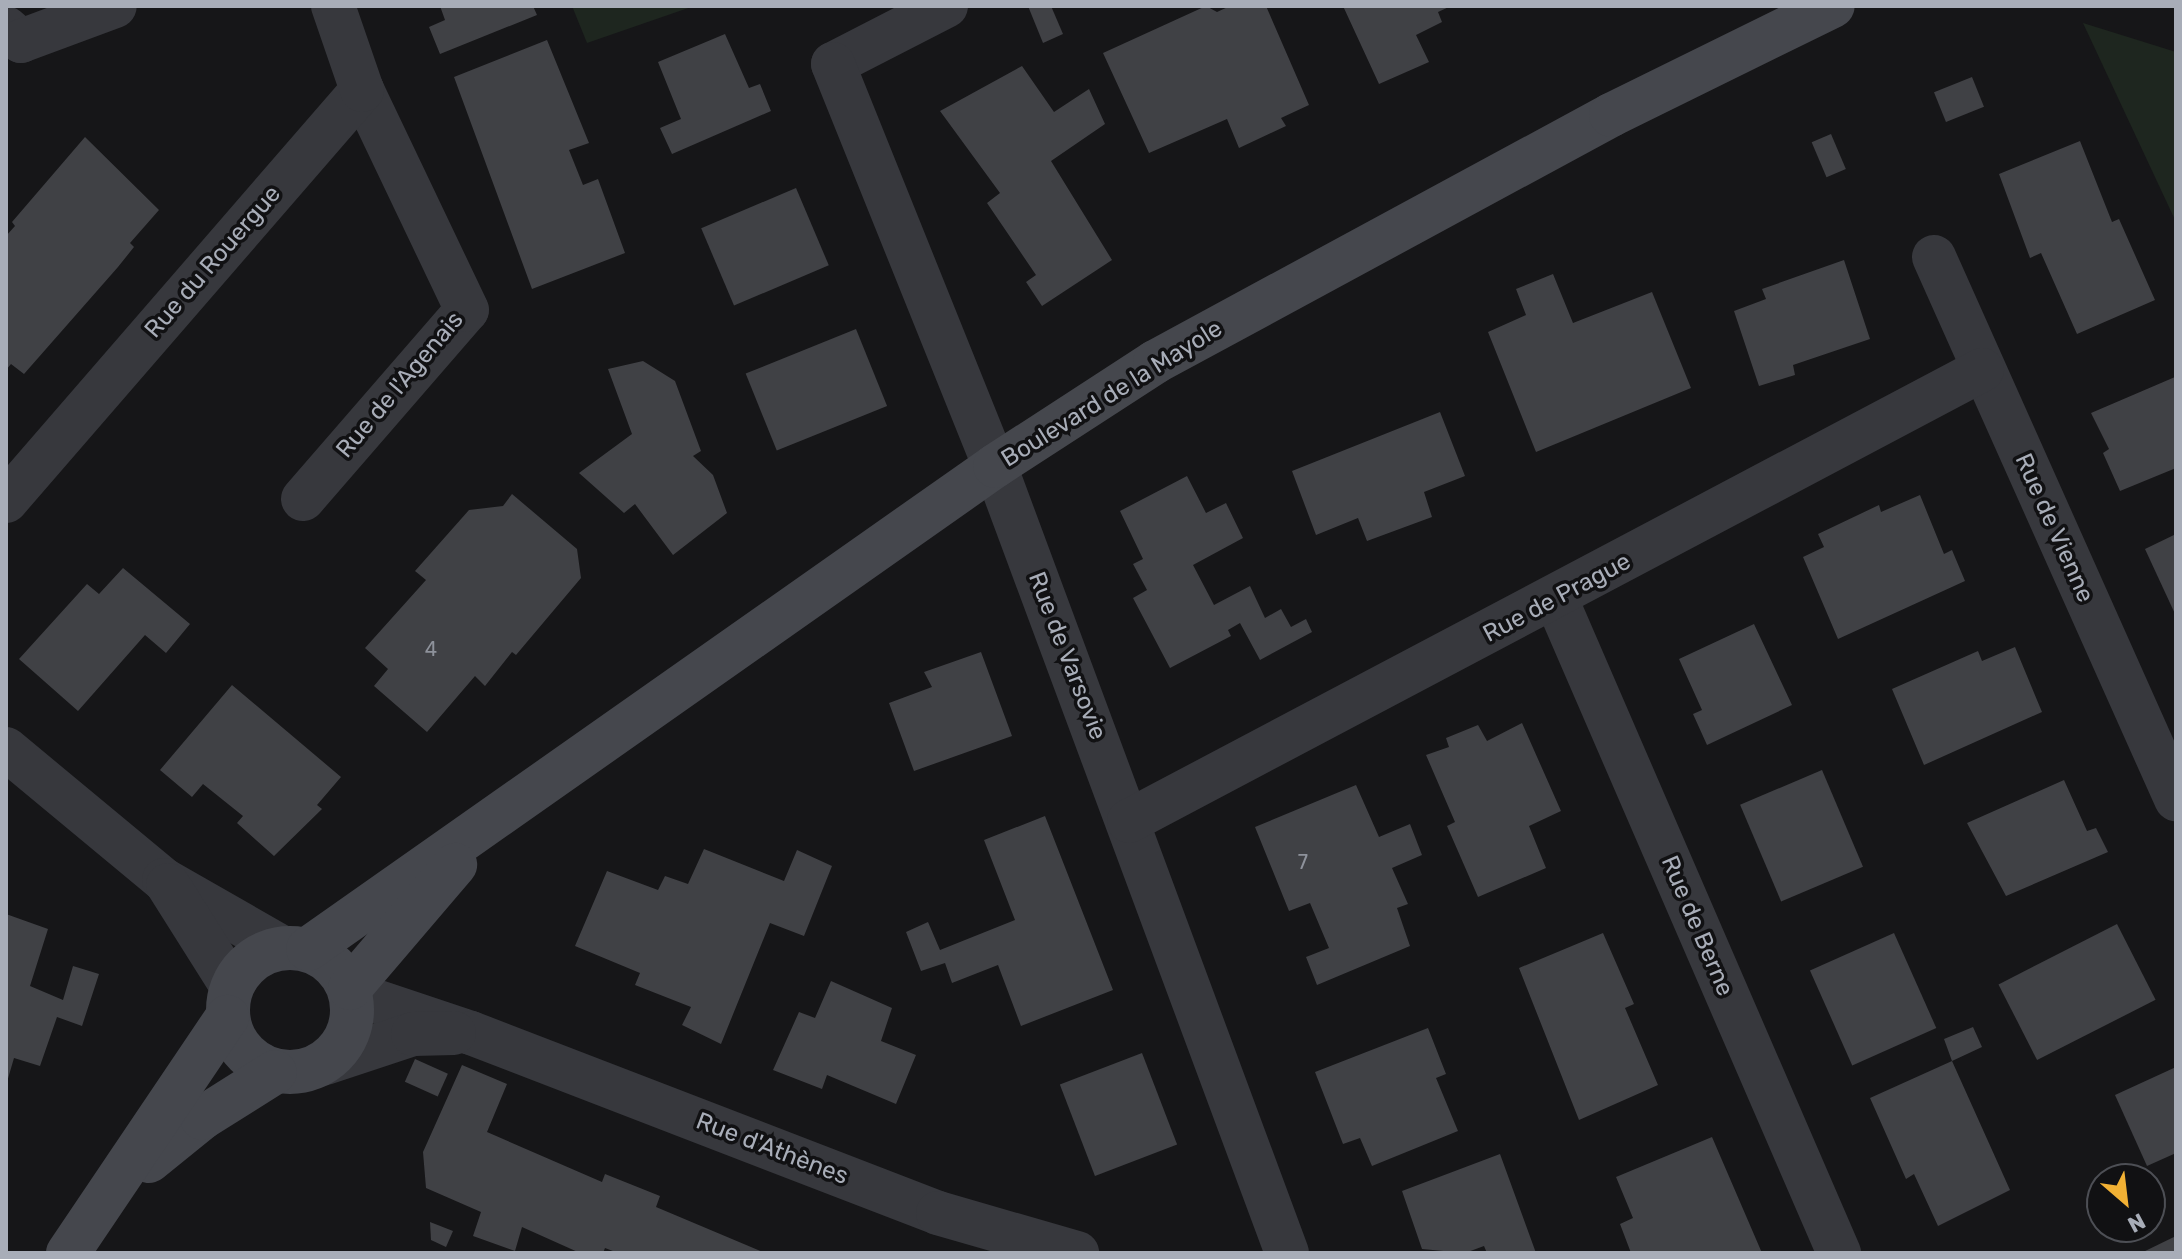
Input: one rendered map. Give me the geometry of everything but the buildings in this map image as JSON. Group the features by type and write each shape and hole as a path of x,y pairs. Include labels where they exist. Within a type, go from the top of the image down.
{"main road":[{"name":"Boulevard de la Mayole","path":"294,948 493,821 995,466 1155,362 1611,115 1820,9 1861,6"},
{"name":"Boulevard de la Mayole","path":"351,990 493,821"},
{"path":"68,1253 116,1187 254,958 294,948 338,968 351,990 354,1013 347,1038 325,1063 296,1073 275,1072 255,1063 234,1040 229,1001"},
{"path":"116,1187 202,1118 275,1072"}],"street":[{"path":"6,28 21,41 115,6"},
{"path":"333,6 362,90"},
{"name":"Rue de Varsovie","path":"946,6 833,64 995,466 1287,1253"},
{"name":"Rue de l'Agenais","path":"303,499 467,310 362,90"},
{"name":"Rue du Rouergue","path":"6,501 362,90"},
{"name":"Rue de Vienne","path":"1934,257 2176,799"},
{"name":"Rue de Prague","path":"1129,821 1556,599 1982,370"},
{"name":"Rue de Berne","path":"1556,599 1839,1253"},
{"path":"6,749 164,880 294,948"},
{"path":"164,880 229,1001"},
{"name":"Rue d'Athènes","path":"351,990 471,1033 938,1213 1077,1253"},
{"name":"Rue d'Athènes","path":"325,1063 413,1034 471,1033"}],"shaded area":[{"path":"572,6 694,6 587,43"},
{"path":"2083,23 2176,52 2176,222"}]}
